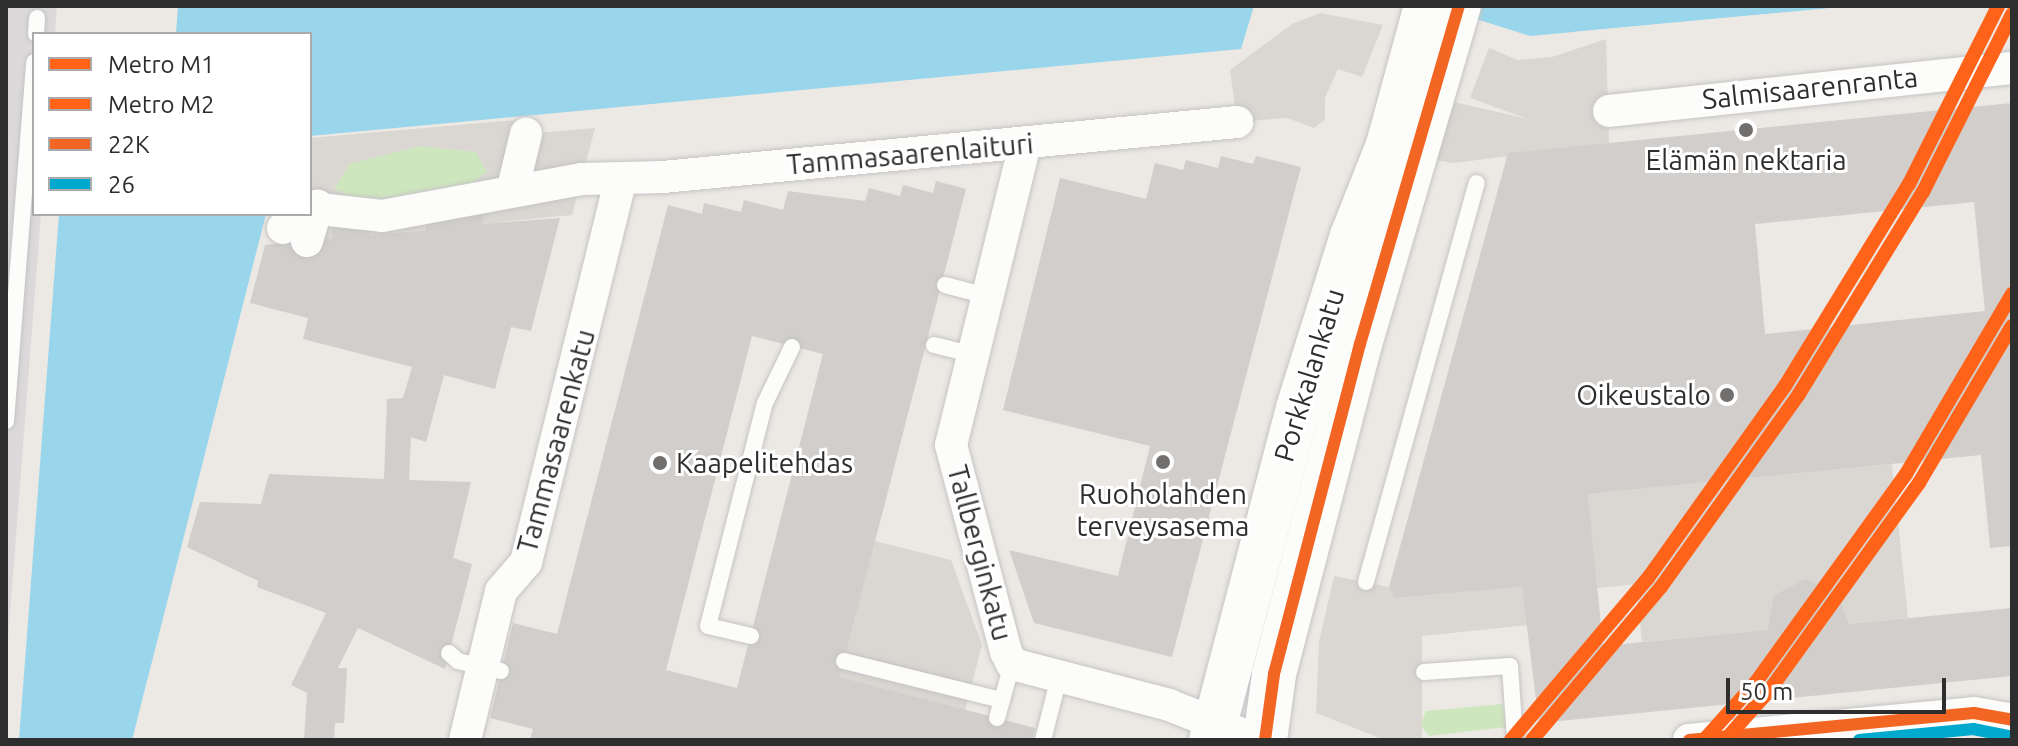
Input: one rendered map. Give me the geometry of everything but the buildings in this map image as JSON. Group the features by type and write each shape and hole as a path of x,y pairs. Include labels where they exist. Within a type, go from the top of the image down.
{"main road":[{"name":"Porkkalankatu","path":"1212,732 1298,408 1352,236 1441,13"},
{"name":"Porkkalankatu","path":"1265,740 1274,674 1360,344 1441,13"}],"street":[{"name":"Salmisaarenranta","path":"1609,111 2012,68"},
{"name":"Tammasaarenlaituri","path":"302,219 382,216 513,188 582,179 620,181 1237,122"},
{"path":"513,188 526,134"},
{"name":"Tallberginkatu","path":"1025,144 990,297 951,445 1012,664 1155,701 1212,732 1257,740"},
{"name":"Tammasaarenkatu","path":"465,740 492,668 501,591 526,562 620,181"},
{"path":"1689,740 1974,713 2012,720"}],"lane":[{"path":"6,421 32,88"},
{"path":"1366,582 1477,183"},
{"path":"945,285 990,297"},
{"path":"934,345 975,355"},
{"path":"751,636 708,626 765,403 792,347"},
{"path":"449,653 492,668"},
{"path":"844,661 1002,700"},
{"path":"997,718 1012,664"},
{"path":"1424,672 1510,666 1515,740"},
{"path":"1043,740 1059,677"}],"shaded area":[{"path":"6,6 57,6 55,32 32,32 32,216 41,216 6,665"},
{"path":"1320,13 1383,25 1362,77 1338,69 1325,98 1325,120 1314,128 1287,118 1237,122 1230,70 1292,24"},
{"path":"1606,39 1609,143 1454,163 1435,160 1449,101 1528,119 1470,98 1489,48 1518,60 1552,57"},
{"path":"528,119 527,134 595,128 572,215 371,235 364,220 331,223 332,238 307,241 308,216 312,216 312,138","holes":["420,146 476,152 487,172 462,191 362,203 334,189 349,164"]},
{"path":"1892,464 1908,618 1849,624 1837,591 1805,579 1774,595 1767,630 1642,642 1636,584 1597,588 1588,494"},
{"path":"875,541 951,560 982,645 965,710 840,677"},
{"path":"1334,576 1389,587 1394,598 1522,587 1528,625 1422,636 1422,740 1380,738 1316,713 1319,642"}],"green space":[{"path":"420,146 477,152 487,172 462,191 390,206 343,197 334,189 349,164"},
{"path":"1503,704 1506,727 1429,736 1420,725 1426,711"}],"water":[{"path":"178,6 1254,6 1241,49 312,136 312,32 176,32"},
{"path":"1435,6 1854,6 1530,36"},
{"path":"59,216 265,216 132,740 19,740"}],"pier":[{"path":"1858,6 1573,36 1573,32"}],"metro line":[{"name":"M1","path":"1511,740 1648,578 1785,386 1909,184 1998,6"},
{"name":"M2","path":"1532,740 1661,587 1799,394 1923,192 2012,14"},
{"name":"M1","path":"1704,740 1756,682 1906,474 2012,294"},
{"name":"M2","path":"1725,740 1769,691 1919,483 2012,326"}],"transit line":[{"name":"22K","path":"1265,740 1274,674 1360,344 1459,6"},
{"name":"22K","path":"1689,740 1974,713 2012,720"},
{"name":"26","path":"1859,740 1973,729 2009,736"}],"place":[{"name":"Elämän nektaria","path":"1746,130"},
{"name":"Oikeustalo","path":"1727,395"},
{"name":"Ruoholahden terveysasema","path":"1163,462"},
{"name":"Kaapelitehdas","path":"660,463"}]}
